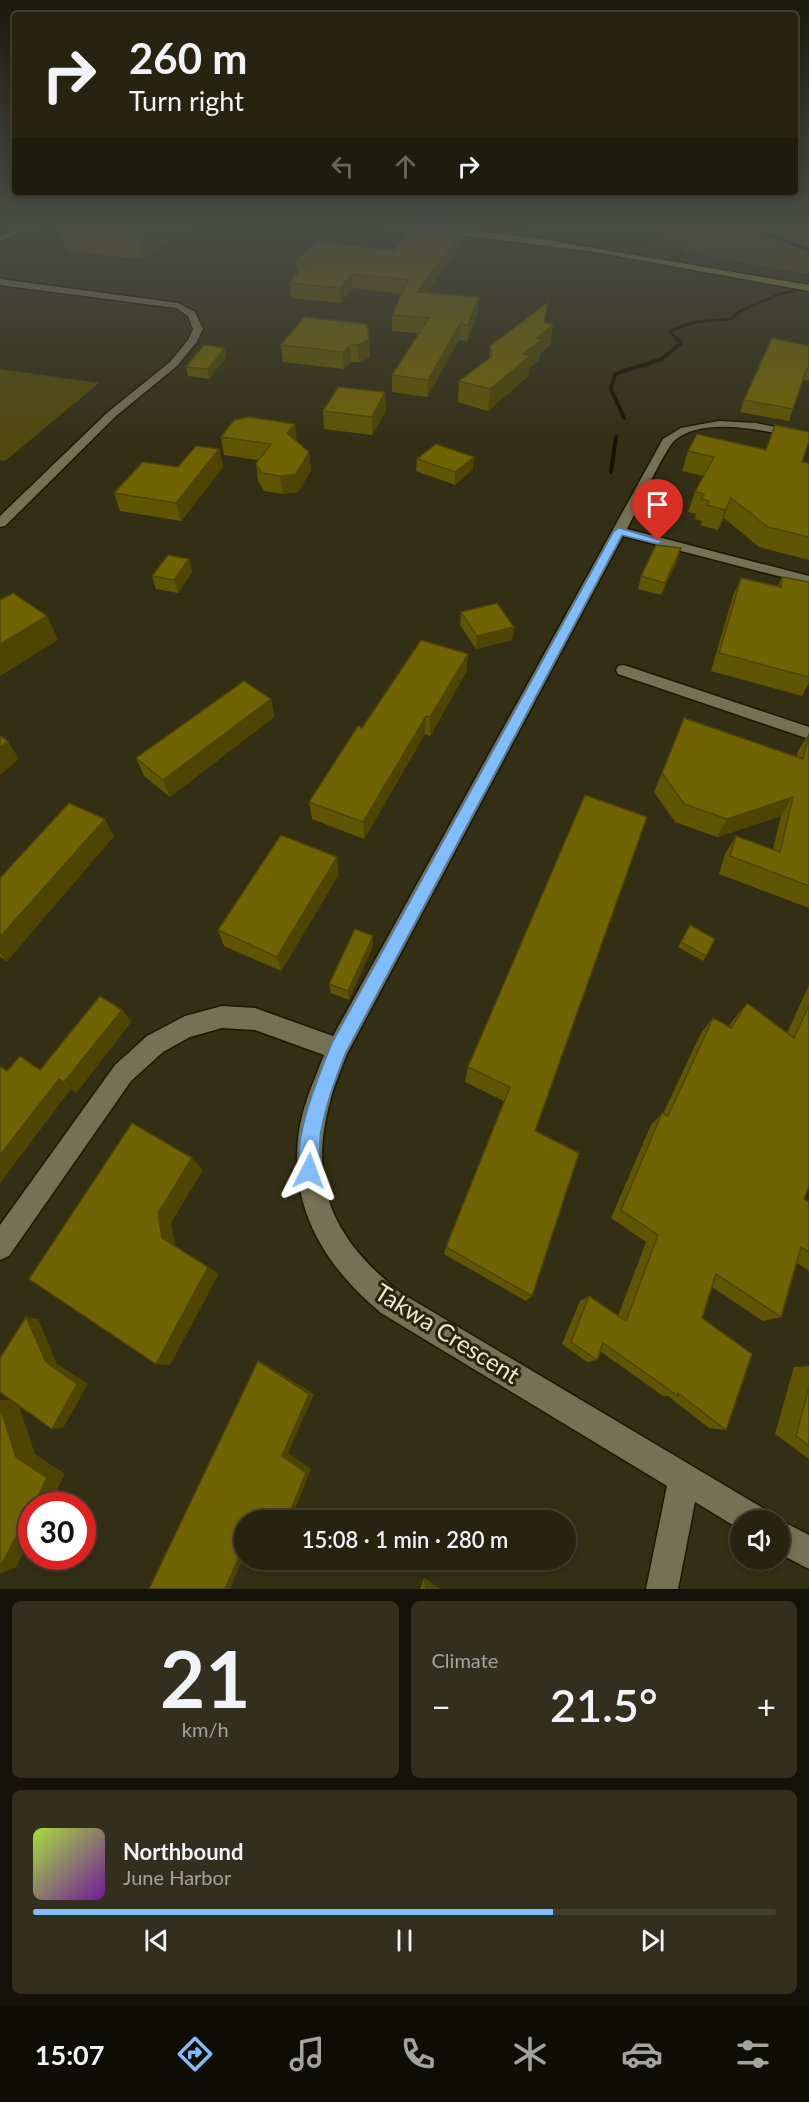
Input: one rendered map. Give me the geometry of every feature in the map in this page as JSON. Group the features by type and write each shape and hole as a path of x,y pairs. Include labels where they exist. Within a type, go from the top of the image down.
{"street":[{"path":"0,523 112,414 118,401 166,357 186,334 188,327 185,318 168,304 123,298"},
{"name":"Takwa Crescent","path":"737,1510 391,1303 359,1276 327,1233 316,1208 309,1171 311,1134 318,1100 338,1049 661,450 669,439 680,431 720,424 757,427 809,437"},
{"path":"619,531 809,580"},
{"path":"624,670 809,733"},
{"path":"0,1247 123,1073 154,1044 185,1027 222,1017 255,1019 338,1049"},
{"path":"662,1589 684,1478"},
{"path":"790,1542 809,1553"}],"shaded area":[{"path":"0,369 99,383 5,461 0,460"}],"building":[{"path":"400,298 479,298 468,325 460,324 428,380 392,375 429,318 392,315"},
{"path":"548,302 544,322 553,325 537,338 542,339 523,354 530,356 490,389 459,381 492,356 490,346"},
{"path":"304,317 367,324 369,340 358,345 350,345 343,352 281,345"},
{"path":"772,338 809,346 809,369 807,368 793,409 744,400"},
{"path":"204,345 225,348 208,369 186,367"},
{"path":"338,387 385,392 372,417 323,411"},
{"path":"249,417 295,424 287,433 309,452 296,474 280,476 261,473 256,463 271,444 221,437 234,420"},
{"path":"775,425 809,432 809,441 802,462 809,463 809,537 768,527 731,498 725,510 707,505 709,501 701,499 704,494 695,492 714,457 688,451 697,434 766,450"},
{"path":"436,444 474,457 455,472 417,459"},
{"path":"196,446 219,449 176,503 114,493 143,462 178,467"},
{"path":"656,545 681,548 665,583 641,576"},
{"path":"168,555 189,559 174,580 152,576"},
{"path":"782,577 809,582 809,677 719,653 741,578 781,587"},
{"path":"13,593 47,616 0,644 0,600"},
{"path":"497,603 514,627 477,636 461,612"},
{"path":"421,640 468,654 430,717 426,716 363,822 309,802 358,726 362,728"},
{"path":"244,681 271,699 163,780 136,758"},
{"path":"684,718 803,759 809,734 809,886 730,856 736,836 780,852 793,797 727,819 684,804 662,773"},
{"path":"0,736 8,741 0,748"},
{"path":"585,795 647,817 535,1131 579,1153 532,1296 446,1247 510,1087 468,1067"},
{"path":"69,803 105,819 0,937 0,878"},
{"path":"281,835 337,857 277,957 218,930"},
{"path":"690,925 715,939 706,956 681,942"},
{"path":"355,929 373,936 348,991 329,984"},
{"path":"100,996 122,1010 64,1082 59,1079 0,1155 0,1066 7,1071 20,1056 40,1070"},
{"path":"747,1003 794,1038 809,1005 809,1186 804,1199 809,1202 809,1252 801,1247 781,1317 716,1274 702,1318 752,1354 726,1430 678,1393 678,1396 603,1343 597,1360 571,1342 589,1296 626,1321 658,1235 621,1210 662,1113 668,1116 713,1018 731,1028"},
{"path":"132,1123 192,1158 158,1213 162,1238 208,1267 156,1364 29,1279"},
{"path":"26,1317 46,1362 77,1384 52,1429 0,1392 0,1358"},
{"path":"258,1361 309,1394 282,1456 306,1473 291,1510 234,1510 234,1568 225,1589 149,1589"},
{"path":"809,1387 809,1446 796,1436"},
{"path":"0,1407 16,1457 47,1478 40,1492 18,1492 18,1534 0,1567"}],"waterway":[{"path":"624,418 611,389 615,374 662,359 681,343 669,331 695,322 731,319 740,311 771,298"},
{"path":"611,472 616,437"}],"route":[{"path":"309,1171 311,1134 318,1100 338,1049 619,531 658,541"}]}
